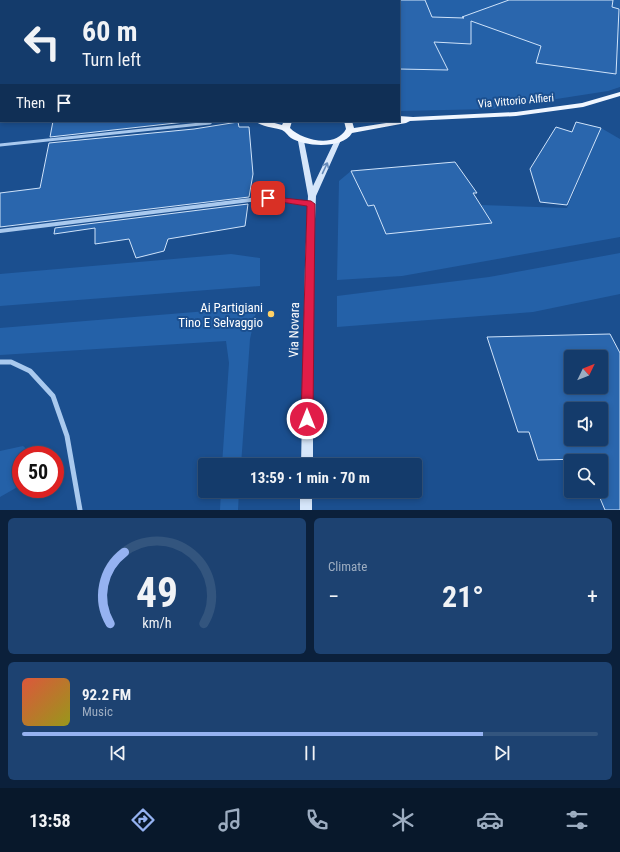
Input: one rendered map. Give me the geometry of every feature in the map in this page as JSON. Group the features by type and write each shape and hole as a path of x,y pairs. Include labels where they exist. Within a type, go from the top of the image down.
{"main road":[{"name":"Via Vittorio Alfieri","path":"400,118 413,119 516,114 583,105 620,94"},
{"name":"Via Vittorio Alfieri","path":"400,121 413,119"},
{"path":"262,122 286,130 289,134 301,141 320,143 338,140 350,131 351,127 348,122"},
{"path":"286,130 287,122"},
{"name":"Via Vittorio Alfieri","path":"350,131 397,122"},
{"name":"Via Novara","path":"311,200 338,140"},
{"name":"Via Novara","path":"301,141 311,200 307,458"},
{"path":"306,498 306,510"}],"street":[{"path":"0,145 211,122"},
{"path":"0,231 268,198 311,200"},
{"path":"0,362 11,362 30,371 53,396 67,436 80,510"}],"shaded area":[{"path":"400,0 620,0 620,87 608,91 491,109 400,111"},
{"path":"601,128 620,139 620,237 402,276 337,280 339,181 351,171 368,205 379,204 378,215 386,233 491,223 481,205 567,208"},
{"path":"620,253 620,294 533,312 337,327 337,296 489,277"},
{"path":"231,254 260,258 260,286 0,306 0,274"},
{"path":"257,307 250,339 242,458 222,458 229,363 226,341 0,355 0,328"},
{"path":"12,448 12,490 0,497 0,451"},
{"path":"221,498 239,498 238,510 220,510"}],"building":[{"path":"400,0 425,0 432,17 464,18 462,17 509,0 613,0 612,7 619,9 616,74 536,63 541,46 471,21 471,44 434,42 448,70 400,69"},
{"path":"53,122 185,122 50,137"},
{"path":"238,122 239,127 249,127 253,174 249,197 0,227 0,193 40,188 49,143 194,129"},
{"path":"576,122 601,128 567,205 540,202 530,169 556,127 572,132"},
{"path":"455,162 477,193 473,193 492,223 386,234 374,205 368,206 351,171"},
{"path":"248,204 245,226 168,239 164,251 136,258 129,239 95,244 95,228 54,234 55,228"},
{"path":"610,334 620,353 620,510 605,510 600,498 608,498 608,454 564,454 564,459 538,460 529,432 518,432 487,337"}],"place":[{"name":"Ai Partigiani Tino E Selvaggio","path":"271,314"}],"route":[{"path":"268,198 311,204 307,419"}]}
